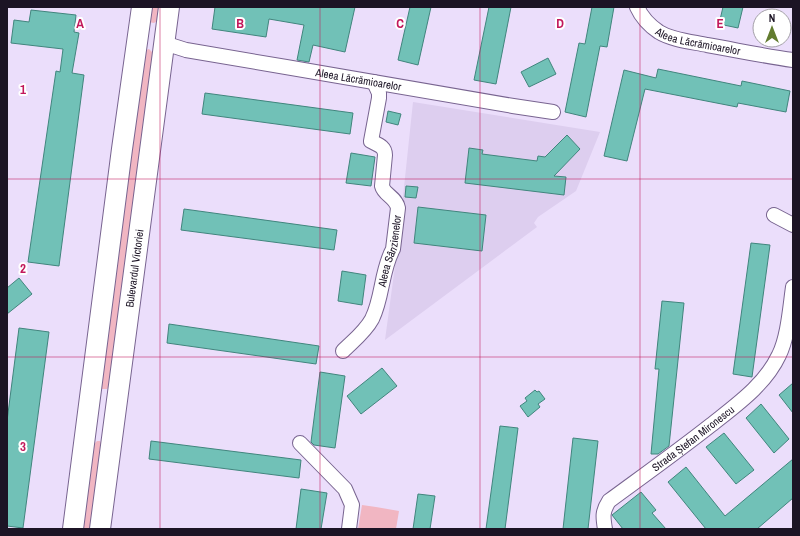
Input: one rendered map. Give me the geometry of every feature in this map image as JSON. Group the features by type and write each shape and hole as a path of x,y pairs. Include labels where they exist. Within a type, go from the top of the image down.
{"main road":[{"path":"73,529 122,149 142,7"},
{"name":"Bulevardul Victoriei","path":"100,529 169,7"},
{"path":"138,39 164,43"},
{"path":"89,407 115,410"}],"street":[{"name":"Aleea Lăcrămioarelor","path":"637,7 647,22 660,32 669,36 793,60"},
{"name":"Aleea Lăcrămioarelor","path":"164,43 186,50 553,112"},
{"name":"Aleea Sânzienelor","path":"343,351 364,331 372,319 380,297 386,268 393,249 398,208 397,203 393,198 382,189 385,150 372,141 380,98 374,82"},
{"path":"774,215 793,225"},
{"name":"Strada Ștefan Mironescu","path":"605,529 603,516 604,510 609,501 698,435 763,380 784,343 793,287"},
{"path":"300,443 344,489 352,505 349,529"}],"shaded area":[{"path":"150,7 159,7 157,21 154,23 149,22"},
{"path":"149,49 153,53 109,386 107,389 102,389 101,386 144,52"},
{"path":"413,102 600,132 576,191 538,217 534,223 537,227 385,340 398,244"},
{"path":"97,441 100,441 101,445 90,529 83,529 94,444"},
{"path":"362,505 399,511 396,529 358,529"}],"building":[{"path":"215,7 355,7 345,52 313,45 309,62 297,60 304,25 269,19 266,37 212,29"},
{"path":"410,7 431,7 418,65 398,60"},
{"path":"489,7 511,7 496,84 474,80"},
{"path":"592,7 614,7 607,47 600,46 586,117 565,112 579,43 585,44"},
{"path":"723,7 743,7 738,28 719,24"},
{"path":"31,10 76,15 74,32 79,33 72,73 84,75 59,266 28,262 56,71 60,72 63,49 11,43 14,20 29,22"},
{"path":"548,58 556,74 529,87 521,72"},
{"path":"658,69 741,86 742,81 790,91 786,112 738,103 737,107 645,89 627,161 604,156 624,70 656,78"},
{"path":"205,93 353,113 350,134 202,114"},
{"path":"388,111 401,114 398,125 386,122"},
{"path":"567,135 580,149 554,176 566,177 564,195 465,183 469,148 483,150 482,154 537,161 538,156 545,157"},
{"path":"351,153 375,157 371,186 346,183"},
{"path":"406,186 418,187 416,198 405,197"},
{"path":"418,207 486,215 482,251 414,243"},
{"path":"184,209 337,230 334,250 181,230"},
{"path":"751,243 770,245 752,377 733,374"},
{"path":"342,271 366,275 362,305 338,301"},
{"path":"19,278 32,294 7,314 7,288"},
{"path":"662,301 684,303 669,446 658,454 651,454 659,369 655,369"},
{"path":"169,324 319,346 316,364 167,343"},
{"path":"19,328 49,332 23,528 7,526 7,421"},
{"path":"382,368 397,386 361,414 347,396"},
{"path":"320,372 345,376 335,448 314,445 311,442"},
{"path":"793,383 793,413 779,395"},
{"path":"535,390 537,392 539,391 545,399 538,404 540,407 528,417 520,406 527,401 525,398"},
{"path":"761,404 789,439 774,453 746,418"},
{"path":"500,426 518,428 505,529 486,529"},
{"path":"724,433 754,470 736,484 706,447"},
{"path":"573,438 598,441 588,529 563,529"},
{"path":"151,441 301,460 299,478 149,459"},
{"path":"793,459 793,498 757,529 706,529 668,482 686,467 725,516"},
{"path":"301,489 327,493 321,529 296,529"},
{"path":"641,492 656,510 652,513 666,529 623,529 612,515"},
{"path":"418,494 435,496 430,529 413,529"}]}
